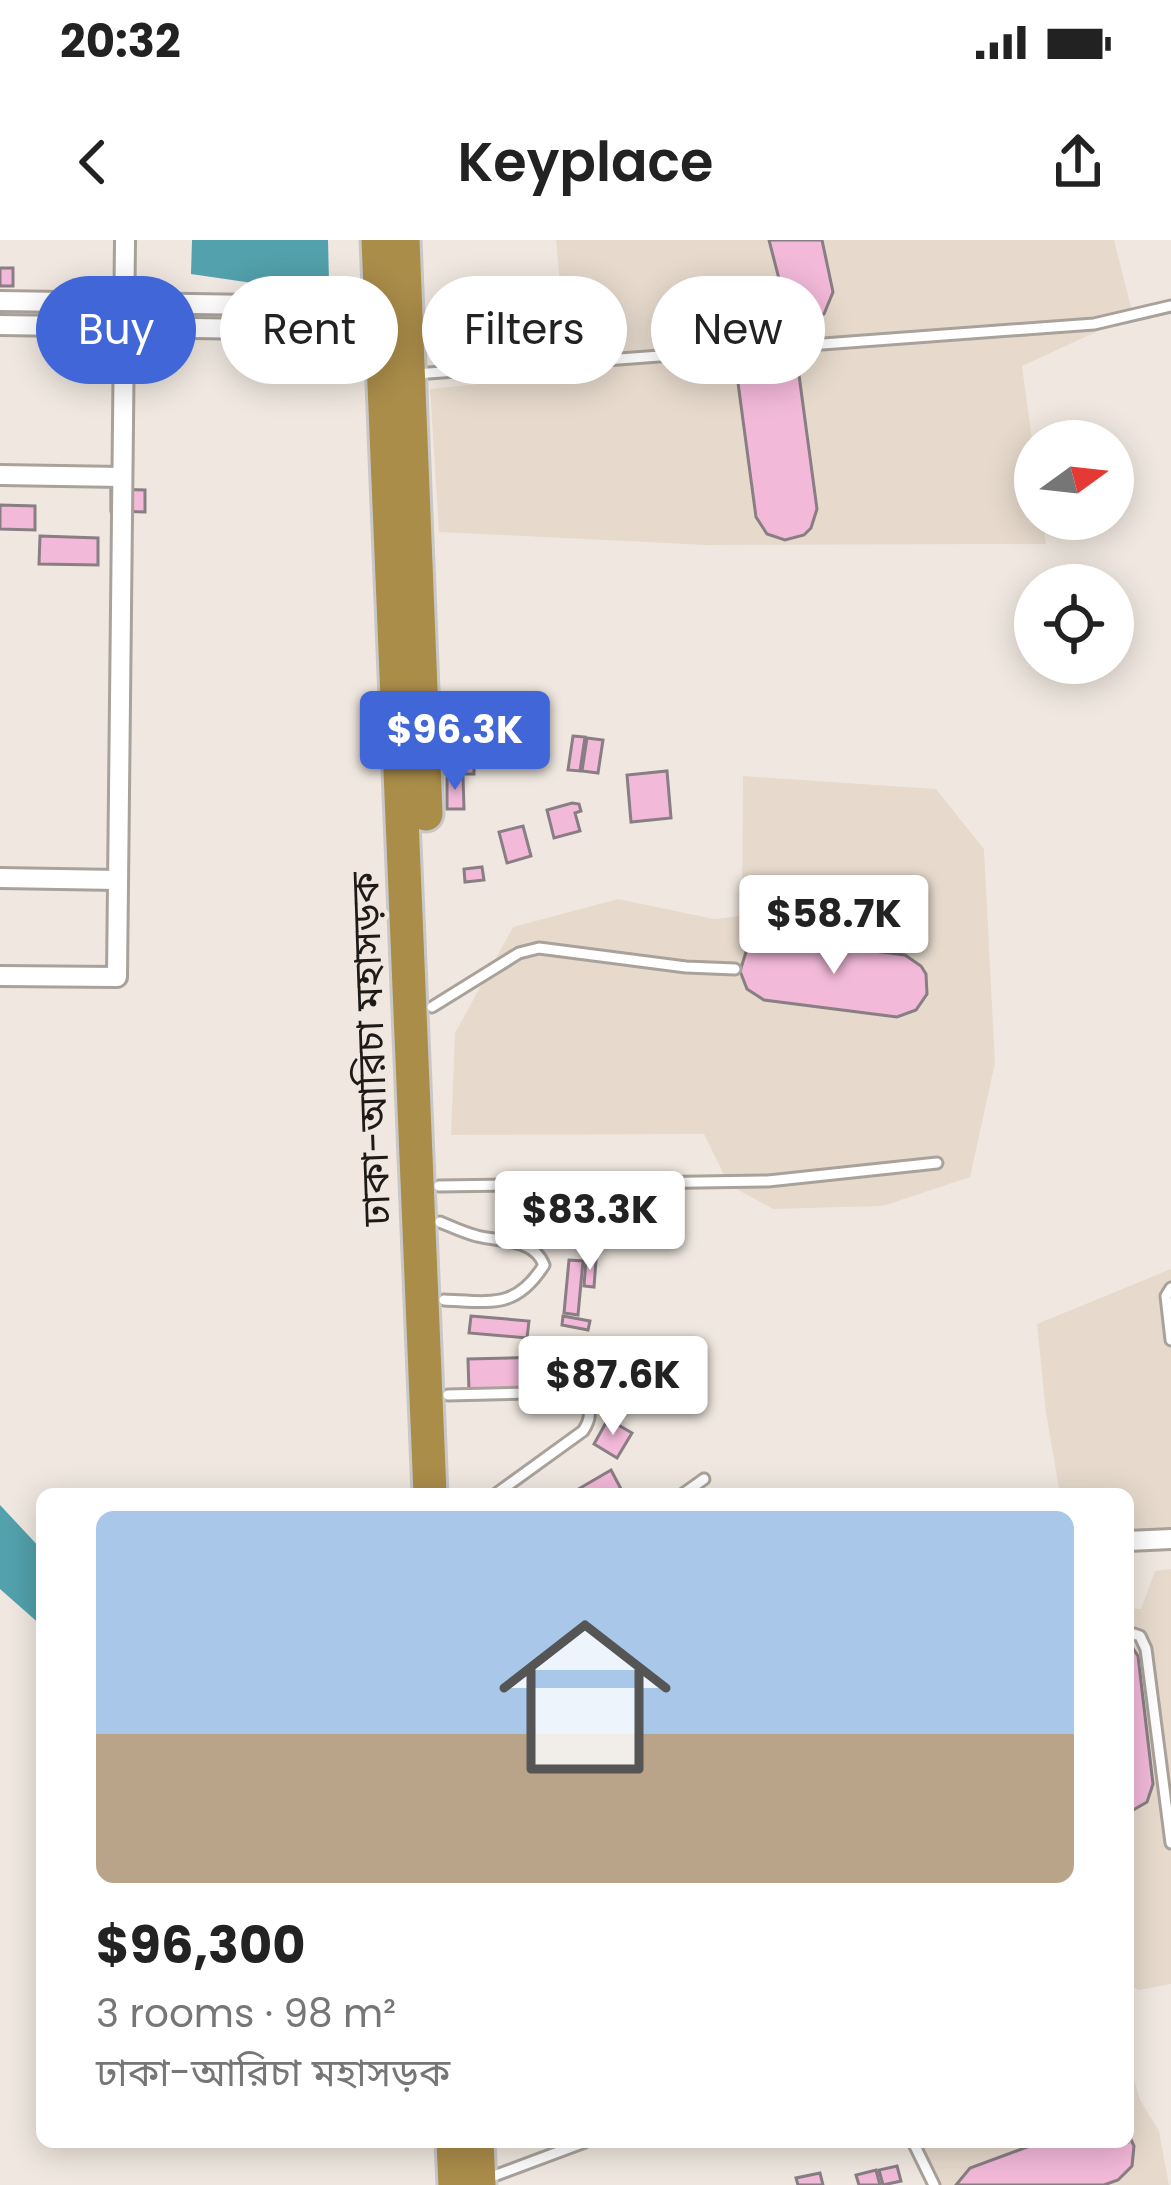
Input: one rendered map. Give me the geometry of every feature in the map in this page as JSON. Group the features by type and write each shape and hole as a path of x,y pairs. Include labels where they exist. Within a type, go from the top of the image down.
{"highway":[{"name":"ঢাকা-আরিচা মহাসড়ক","path":"378,240 380,276"},
{"name":"ঢাকা-আরিচা মহাসড়ক","path":"403,240 452,1488"},
{"name":"ঢাকা-আরিচা মহাসড়ক","path":"385,384 430,1488"},
{"path":"455,2148 470,2184"},
{"path":"470,2184 476,2148"}],"street":[{"path":"124,276 125,240"},
{"path":"0,301 36,302"},
{"path":"0,325 36,326"},
{"path":"0,976 117,977 123,384"},
{"path":"0,475 122,477"},
{"path":"0,878 118,880"},
{"path":"1134,1541 1171,1539"}],"lane":[{"path":"410,374 1094,324 1171,306"},
{"path":"432,1007 519,953 539,948 735,969"},
{"path":"440,1186 767,1180 937,1163"},
{"path":"440,1222 466,1233 524,1245 539,1254 544,1264 518,1297 490,1302 444,1300"},
{"path":"1171,1288 1166,1310 1171,1340"},
{"path":"448,1395 569,1392 579,1394 589,1405 591,1419 583,1431 504,1488"},
{"path":"691,1488 704,1479"},
{"path":"1134,1634 1146,1649 1171,1843"},
{"path":"470,2184 569,2148"},
{"path":"916,2148 934,2185"}],"shaded area":[{"path":"556,240 1114,240 1133,315 1022,366 1029,420 1014,420 1014,540 1046,540 1046,544 706,545 439,532 430,389 478,384 627,384 627,276 559,276"},
{"path":"743,776 936,789 984,849 995,1063 970,1177 883,1206 773,1209 729,1185 704,1134 451,1135 455,1033 513,927 618,899 714,919 742,916"},
{"path":"1171,1269 1171,1533 1134,1541 1134,1488 1059,1488 1037,1324"},
{"path":"1171,1569 1171,1984 1139,1990 1134,1987 1134,1608 1141,1609 1155,1571"},
{"path":"1134,2080 1159,2131 1169,2185 927,2185 909,2148 1134,2148"}],"water":[{"path":"192,240 328,240 329,276 220,278 191,274"},
{"path":"0,1505 36,1544 36,1621 0,1589"}],"building":[{"path":"769,240 822,240 833,292 825,312 825,276 778,276"},
{"path":"0,268 13,268 13,286 0,286"},
{"path":"738,384 800,384 817,509 811,528 785,540 767,534 756,517"},
{"path":"111,489 145,490 145,512 111,511"},
{"path":"0,505 35,506 35,530 0,529"},
{"path":"40,536 98,538 98,565 39,564"},
{"path":"573,736 585,737 580,771 568,770"},
{"path":"587,738 603,740 598,773 582,771"},
{"path":"446,741 474,741 474,774 446,774"},
{"path":"667,771 671,818 631,822 627,775"},
{"path":"463,777 464,809 447,809 447,778"},
{"path":"579,804 581,811 575,813 580,831 554,838 547,810"},
{"path":"523,826 531,856 507,863 499,832"},
{"path":"482,867 484,880 465,882 464,869"},
{"path":"771,938 905,955 926,974 927,994 916,1010 897,1017 764,1000 747,989 740,971 752,945"},
{"path":"586,1259 596,1260 594,1287 584,1286"},
{"path":"569,1260 583,1261 578,1315 564,1313"},
{"path":"471,1316 529,1321 527,1338 469,1333"},
{"path":"563,1316 590,1321 588,1330 562,1325"},
{"path":"609,1343 610,1386 585,1387 584,1344"},
{"path":"581,1356 581,1390 469,1392 468,1359"},
{"path":"591,1390 615,1390 615,1404 590,1404"},
{"path":"608,1419 632,1433 617,1458 594,1444"},
{"path":"611,1470 620,1488 580,1488"},
{"path":"1134,1650 1153,1784 1147,1802 1134,1810"},
{"path":"1025,2148 1134,2148 1132,2166 1118,2180 1104,2185 956,2185 970,2168"},
{"path":"897,2166 901,2181 883,2185 879,2170"},
{"path":"876,2170 880,2185 859,2185 856,2175"},
{"path":"820,2173 823,2185 798,2185 796,2178"}]}
